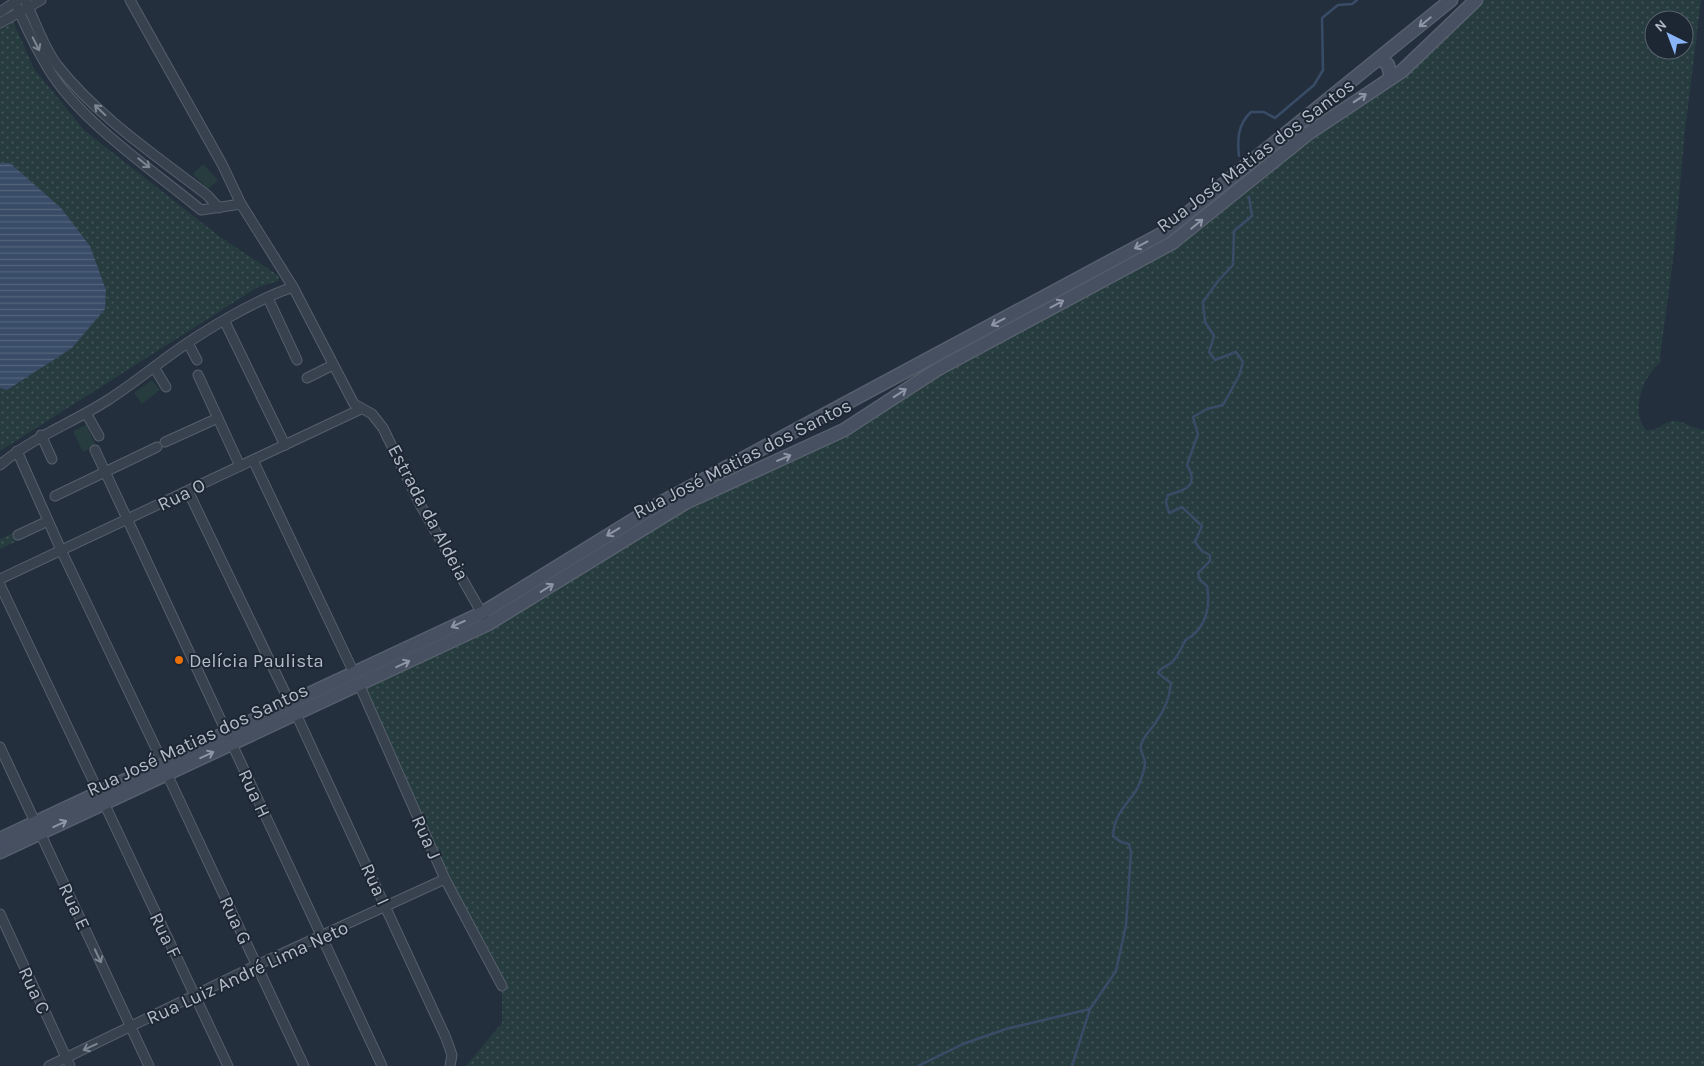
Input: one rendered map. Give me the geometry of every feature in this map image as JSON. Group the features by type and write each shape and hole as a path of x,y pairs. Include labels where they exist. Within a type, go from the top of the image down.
{"main road":[{"name":"Rua José Matias dos Santos","path":"485,618 664,501 1169,229 1452,0"},
{"name":"Rua José Matias dos Santos","path":"0,852 38,828 485,618 685,503 723,484 814,446 844,430 938,369 1172,243 1309,133 1391,78 1413,60 1476,0"},
{"path":"1398,44 1404,54 1413,60"},
{"path":"1380,58 1388,66 1391,78"},
{"path":"834,410 834,422 837,428 844,430"},
{"path":"804,426 810,425 818,435 814,446"},
{"name":"Rua José Matias dos Santos","path":"0,839 38,828"}],"street":[{"path":"0,12 20,2 41,0"},
{"name":"Estrada da Aldeia","path":"130,0 222,164 241,204 293,287 354,404 372,414 389,438 417,498 485,618"},
{"path":"20,2 20,12 48,69 72,99 97,124 201,210 241,204"},
{"path":"20,2 56,63 80,91 106,116 207,195 219,208"},
{"path":"0,23 20,12"},
{"path":"48,69 56,63"},
{"path":"0,464 41,435 86,413 188,343 268,298 293,287"},
{"path":"268,298 298,360"},
{"path":"224,322 285,445"},
{"path":"188,343 197,360"},
{"path":"307,378 333,365"},
{"path":"154,367 166,387"},
{"path":"198,375 240,466"},
{"name":"Rua O","path":"0,580 361,409"},
{"path":"86,413 99,436"},
{"path":"56,496 218,418"},
{"path":"41,435 52,459"},
{"name":"Rua H","path":"95,450 382,1066"},
{"name":"Rua G","path":"17,451 62,552 304,1066"},
{"name":"Rua J","path":"253,460 357,679 445,879 502,986"},
{"name":"Rua I","path":"188,491 386,906 452,1055 450,1066"},
{"path":"18,535 48,521"},
{"name":"Rua F","path":"0,585 228,1066"},
{"name":"Rua E","path":"0,747 149,1066"},
{"name":"Rua Luiz André Lima Neto","path":"49,1066 68,1062 257,965 445,879"},
{"name":"Rua C","path":"0,914 68,1062"}],"green space":[{"path":"1476,0 1701,0 1694,57 1694,10 1644,10 1644,60 1694,60 1674,252 1660,357 1661,362 1644,384 1639,404 1639,414 1646,430 1658,428 1673,421 1704,430 1704,1066 466,1066 502,1023 502,986 445,879 359,684 488,624 649,525 814,445 1161,249 1391,78"},
{"path":"13,21 34,69 85,131 219,236 279,276 278,281 258,287 0,451 0,388 7,390 106,290 90,246 60,208 10,163 0,163 0,28"},
{"path":"203,164 218,180 208,189 193,174"},
{"path":"152,380 160,390 142,404 134,393"},
{"path":"86,425 96,446 83,452 73,431"},
{"path":"17,531 21,539 0,549 0,539"}],"water":[{"path":"0,163 10,163 61,208 90,246 106,290 105,309 72,348 7,390 0,388"}],"waterway":[{"path":"1239,156 1239,132 1243,122 1251,112 1264,112 1275,118 1314,85 1323,70 1322,18 1338,5 1352,4 1357,0"},
{"path":"1072,1066 1090,1009 1116,971 1126,925 1131,852 1129,844 1121,842 1113,836 1114,828 1118,816 1137,789 1142,776 1145,763 1141,749 1142,742 1159,718 1168,698 1171,683 1158,673 1175,659 1185,641 1199,629 1207,612 1207,586 1200,580 1198,573 1210,561 1210,555 1202,551 1195,542 1202,526 1182,507 1169,513 1166,502 1168,495 1186,489 1191,482 1192,477 1187,465 1198,434 1193,417 1207,409 1223,405 1239,376 1243,362 1236,352 1215,360 1209,352 1214,336 1205,322 1203,302 1218,281 1233,265 1234,231 1252,216 1249,197"},
{"path":"918,1066 963,1044 1006,1029 1090,1009"}],"place":[{"name":"Delícia Paulista","path":"179,660"}]}
